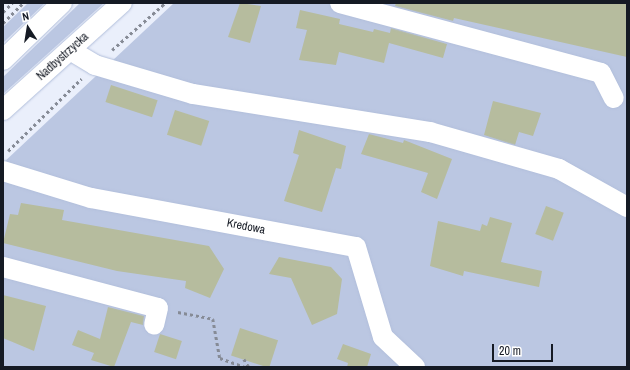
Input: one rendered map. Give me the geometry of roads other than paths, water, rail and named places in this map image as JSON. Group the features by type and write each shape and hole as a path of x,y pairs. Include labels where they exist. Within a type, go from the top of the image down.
{"street":[{"path":"3,60 62,3"},
{"name":"Nadbystrzycka","path":"3,110 122,3"},
{"path":"340,3 601,73 614,98"},
{"path":"70,50 95,65 193,94 430,132 559,169 627,208"},
{"name":"Kredowa","path":"3,171 91,198 356,247 383,337 415,367"},
{"path":"3,267 156,317"}]}
